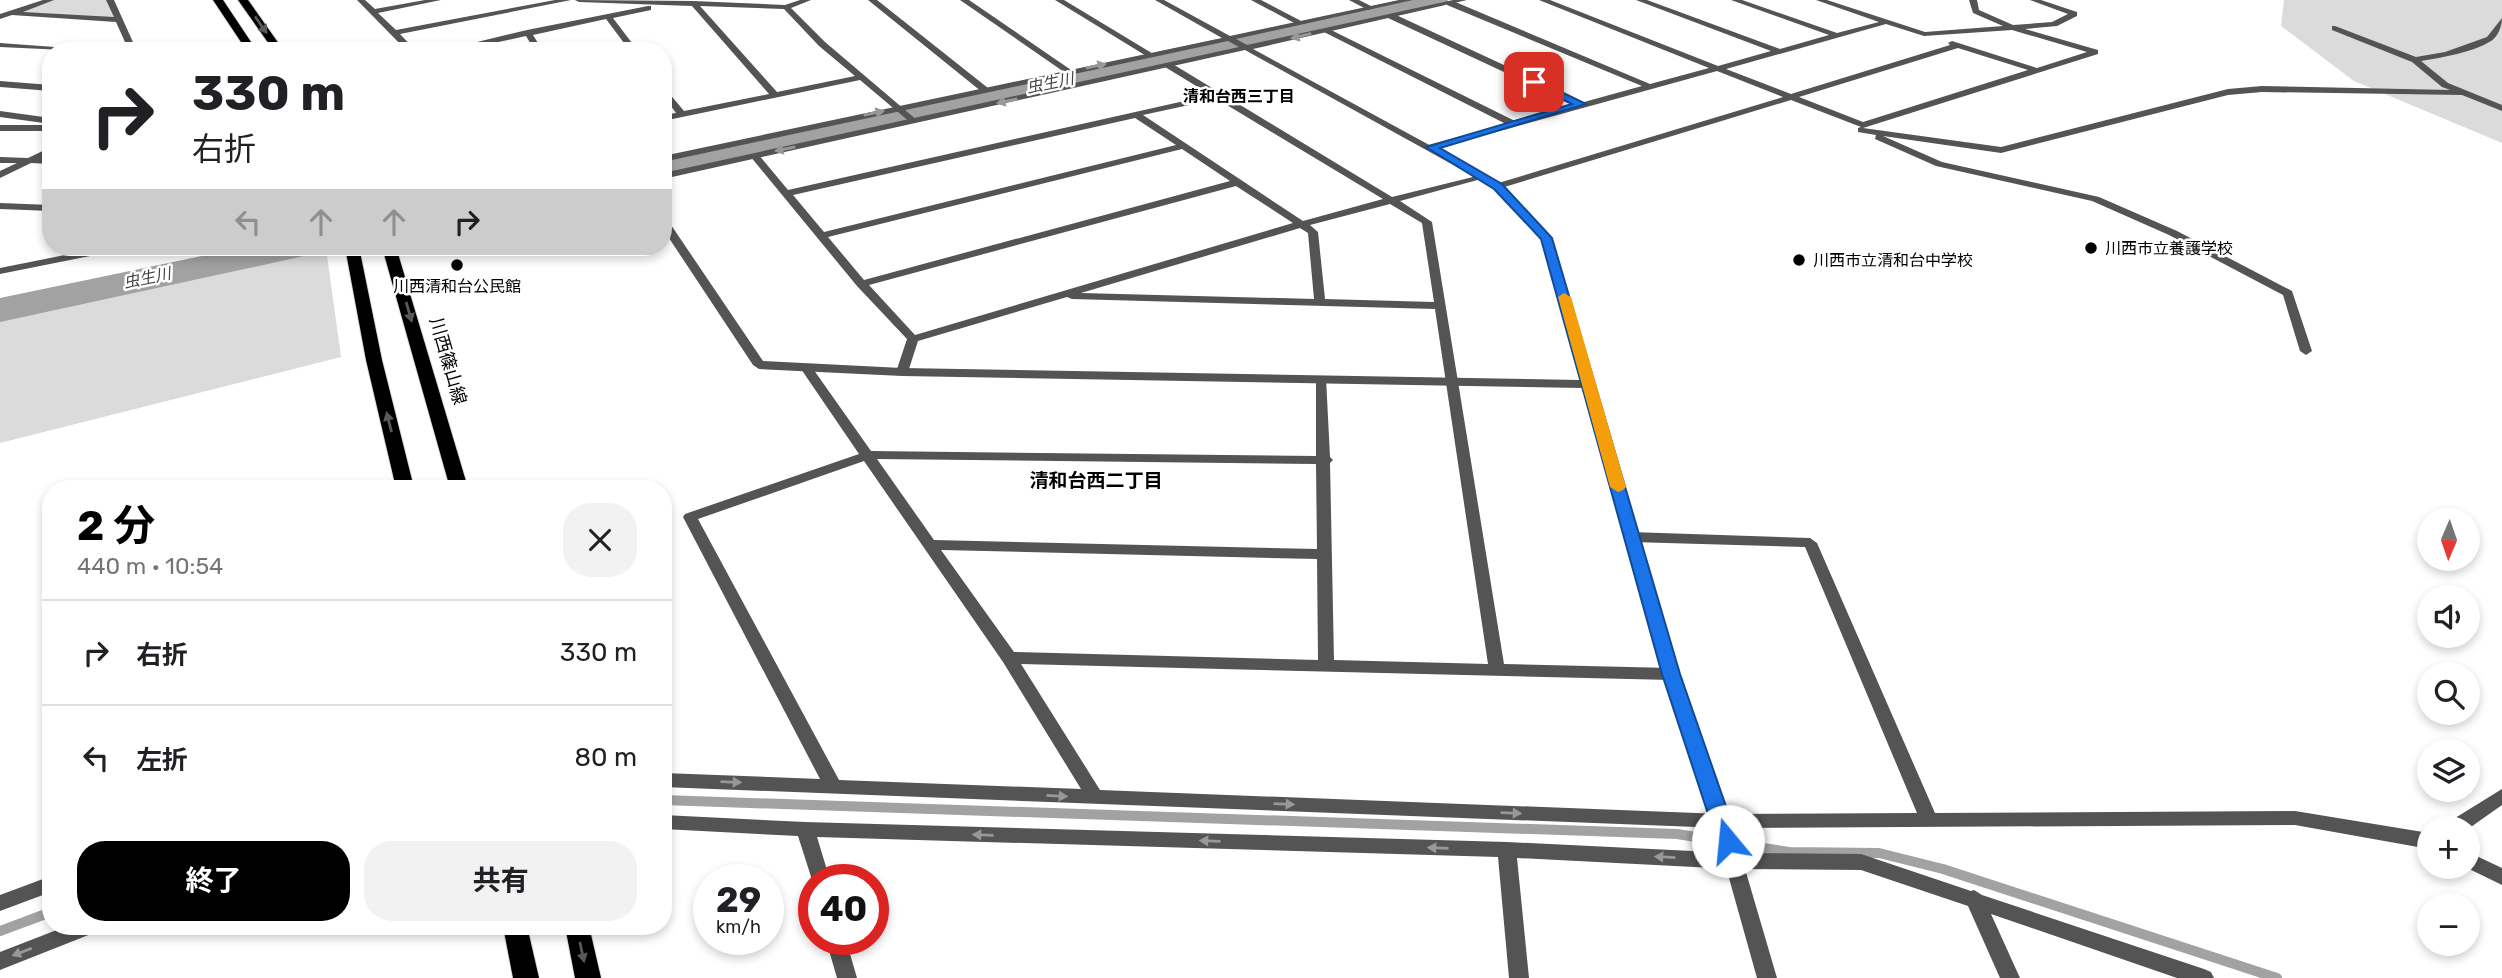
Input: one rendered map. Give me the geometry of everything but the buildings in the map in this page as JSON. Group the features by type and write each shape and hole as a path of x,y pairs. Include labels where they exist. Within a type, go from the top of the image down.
{"main road":[{"path":"218,0 246,42"},
{"path":"243,0 273,42"},
{"path":"354,256 374,360 403,480"},
{"name":"川西篠山線","path":"392,256 457,480"},
{"path":"517,935 526,978"},
{"path":"579,935 588,978"}],"street":[{"path":"0,16 50,0"},
{"path":"110,0 130,42"},
{"path":"361,0 402,42"},
{"path":"373,12 438,0"},
{"path":"393,33 567,0"},
{"path":"579,0 786,7 807,0"},
{"path":"872,0 985,90"},
{"path":"964,0 1070,72"},
{"path":"1059,0 1151,55"},
{"path":"1158,0 1482,176 1498,186 1546,238 1671,674 1722,821 1767,978"},
{"path":"1255,0 1301,23"},
{"path":"1353,0 1371,8"},
{"path":"672,157 1409,0"},
{"path":"672,174 1463,0"},
{"path":"1543,0 1863,125 2095,52 2012,27 1976,11 1973,0"},
{"path":"1640,0 1779,51"},
{"path":"1734,0 1835,35"},
{"path":"1820,0 2036,70"},
{"path":"1924,34 2054,24 2074,14 2034,0"},
{"path":"483,42 673,2"},
{"path":"693,3 775,95"},
{"path":"1450,3 1646,85"},
{"path":"786,7 914,121"},
{"path":"10,13 119,20"},
{"path":"608,16 627,42"},
{"path":"1391,16 1581,104"},
{"path":"2415,60 2447,54 2490,39 2502,20"},
{"path":"1431,147 1646,85 1886,22"},
{"path":"2335,28 2415,60 2445,85 2502,108"},
{"path":"1326,30 1512,123"},
{"path":"527,32 533,42"},
{"path":"0,45 42,48"},
{"path":"1498,186 1958,45"},
{"path":"1168,65 1427,222 1497,669"},
{"path":"672,116 862,77"},
{"path":"0,84 42,87"},
{"path":"2306,351 2288,293 2236,264 2095,199 1939,164 1861,130 2001,150 2228,92 2262,89 2460,93"},
{"path":"788,193 1217,96"},
{"path":"672,101 682,114"},
{"path":"0,114 42,122"},
{"path":"1138,116 1313,232 1320,303"},
{"path":"0,122 42,124"},
{"path":"0,128 42,125"},
{"path":"821,236 1184,146"},
{"path":"0,176 42,154"},
{"path":"755,156 862,284 913,339"},
{"path":"0,160 42,161"},
{"path":"913,339 1302,224 1482,176"},
{"path":"862,284 1238,182"},
{"path":"0,206 42,208"},
{"path":"672,234 759,365 902,372 1590,384"},
{"path":"0,271 74,256"},
{"path":"1056,295 1439,306"},
{"path":"902,372 913,339"},
{"path":"807,369 1009,658 1094,797"},
{"path":"1322,381 1326,460 1326,665"},
{"path":"833,786 690,517 869,455 1326,460"},
{"path":"1631,537 1811,543 1929,820"},
{"path":"931,545 1325,554"},
{"path":"1009,658 1671,674"},
{"path":"672,780 1722,821 2295,818 2417,839"},
{"path":"2472,816 2502,796"},
{"path":"672,822 806,829 1507,850 1733,861 1861,862 2204,978"},
{"path":"806,829 816,864"},
{"path":"1507,850 1519,978"},
{"path":"2480,866 2502,877"},
{"path":"0,903 42,887"},
{"path":"1974,898 2010,978"},
{"path":"0,961 66,935"},
{"path":"840,955 847,978"}],"shaded area":[{"path":"50,0 110,0 119,20 10,13"},
{"path":"2284,0 2502,0 2502,143 2354,81 2281,26"},
{"path":"288,256 327,256 341,357 0,443 0,316"}],"waterway":[{"name":"虫生川","path":"672,165 1436,0"},
{"name":"虫生川","path":"0,310 253,256"},
{"path":"672,800 1677,834 1789,852 1879,853 1943,869 2277,978"},
{"path":"0,931 42,915"}],"slow traffic":[{"path":"1564,297 1618,487"}],"place":[{"name":"川西市立養護学校","path":"2091,248"},
{"name":"川西市立清和台中学校","path":"1799,260"},
{"name":"川西清和台公民館","path":"457,265"}],"district":[{"name":"清和台西三丁目","path":"1239,96"},
{"name":"清和台西二丁目","path":"1096,480"}],"route":[{"path":"1534,82 1581,104 1431,147 1498,186 1546,238 1671,674 1728,841"}]}
